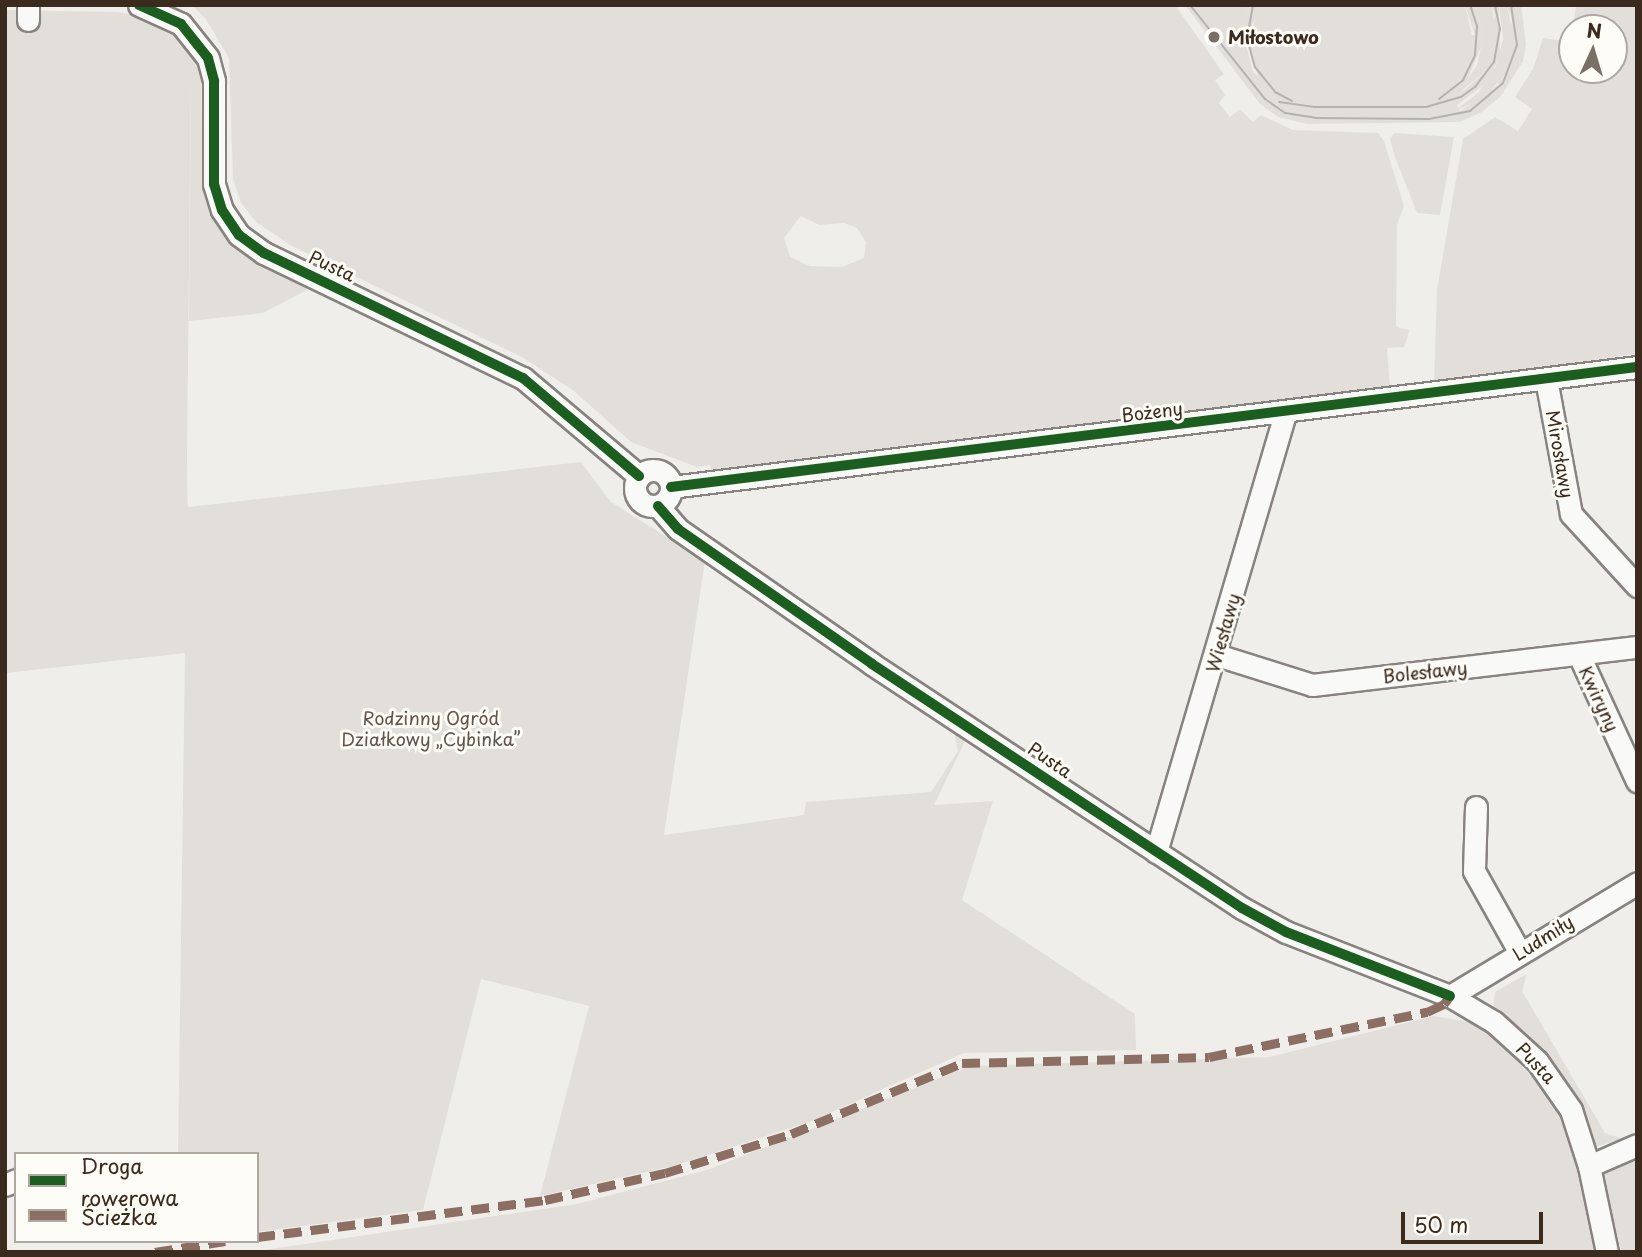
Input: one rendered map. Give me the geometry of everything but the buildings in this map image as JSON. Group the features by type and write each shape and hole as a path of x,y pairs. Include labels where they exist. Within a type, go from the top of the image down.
{"street":[{"name":"Pusta","path":"139,5 181,24 208,58 214,80 214,184 222,210 239,235 264,253 523,378 639,476"},
{"name":"Bożeny","path":"671,487 1285,413 1637,367"},
{"name":"Mirosławy","path":"1546,379 1571,514 1637,586"},
{"name":"Wiesławy","path":"1156,852 1217,655 1285,413"},
{"path":"659,471 671,487 666,502 658,506 645,505 635,495 639,476 659,471"},
{"name":"Pusta","path":"658,506 678,529 872,664 1156,852 1286,932 1450,996 1493,1022 1551,1076 1571,1110 1590,1166 1608,1252"},
{"name":"Bolesławy","path":"1217,655 1312,685 1637,647"},
{"name":"Kwiryny","path":"1579,655 1637,781"},
{"path":"1476,807 1474,871 1520,953"},
{"name":"Ludmiły","path":"1450,996 1637,883"},
{"path":"1590,1166 1637,1145"}],"shaded area":[{"path":"1185,5 1198,5 1258,77 1242,29 1247,5 1260,6 1250,30 1475,35 1465,5 1474,5 1482,29 1481,47 1462,92 1485,72 1495,15 1492,5 1499,5 1500,55 1488,82 1457,105 1460,111 1498,85 1512,21 1507,5 1521,5 1526,45 1523,61 1501,96 1482,112 1459,122 1307,124 1278,117 1260,104"},
{"path":"5,20 113,21 172,44 191,75 185,652 5,673"}],"green space":[{"path":"192,5 1175,5 1224,74 1215,80 1225,95 1219,103 1230,117 1240,109 1253,122 1261,115 1293,130 1378,133 1384,141 1404,206 1397,225 1396,327 1409,330 1407,339 1404,347 1387,348 1390,388 712,474 710,465 697,467 631,442 574,391 522,357 290,245 256,222 241,203 233,179 229,58 205,18","holes":["801,216 819,225 844,223 857,228 866,242 864,258 842,267 810,266 790,257 784,238"]},
{"path":"1198,5 1247,5 1242,29 1255,80"},
{"path":"1258,5 1465,5 1474,44 1458,80 1427,101 1310,102 1281,90 1259,70 1250,41"},
{"path":"1474,5 1492,5 1496,37 1485,72 1458,93 1477,65 1481,47 1482,29"},
{"path":"1499,5 1507,5 1514,38 1506,73 1485,97 1453,112 1478,93 1496,66 1503,39"},
{"path":"1576,5 1637,5 1637,354 1434,382 1437,290 1463,139 1495,117 1518,131 1532,109 1515,97 1533,69 1543,38 1558,40 1558,84 1628,84 1628,14 1575,14"},
{"path":"5,10 117,12 147,17 174,30 201,70 203,181 209,208 230,238 305,283 307,290 263,313 189,321 191,78 186,69 171,47 154,40 132,40 132,31 109,31 109,23 5,22"},
{"path":"14,54 29,63 31,76 14,76"},
{"path":"1394,133 1454,137 1440,215 1417,213 1395,157 1390,139"},
{"path":"14,161 31,176 31,216 13,216"},
{"path":"110,216 117,216 117,296 110,296"},
{"path":"5,276 27,276 27,285 5,285"},
{"name":"Rodzinny Ogród Działkowy „Cybinka”","path":"581,462 611,502 705,561 664,835 804,815 806,802 931,792 958,751 954,732 965,741 934,805 993,801 962,900 1135,1014 1136,1050 964,1053 809,1122 677,1165 540,1196 589,1006 481,979 423,1210 259,1232 259,1152 178,1152 185,653 5,673 5,646 34,646 34,640 170,642 170,608 175,608 178,579 179,481 187,480 188,507"},
{"path":"1527,974 1522,991 1605,1133 1624,1139 1594,1147 1578,1101 1550,1056 1493,1008 1495,992"},
{"path":"1433,1016 1482,1024 1511,1047 1554,1096 1571,1135 1600,1252 250,1252 577,1204 710,1169 970,1066 1270,1057"},
{"path":"1637,1157 1637,1252 1621,1252 1603,1172"}],"tram line":[{"path":"1190,5 1265,99 1285,113 1316,118 1429,119 1470,111 1503,83 1517,45 1511,5"},
{"path":"1253,5 1247,38 1255,67 1275,92 1292,101"},
{"path":"1439,99 1463,80 1475,55 1477,26 1470,5"},
{"path":"1279,102 1314,107 1426,107 1461,97 1475,87 1494,62 1500,29 1495,5"}],"marked path":[{"path":"259,1237 545,1200 665,1173 791,1134 962,1063 1209,1057 1427,1012 1444,1004 1450,996 1445,994"},
{"path":"155,1252 212,1243"}],"cycle path":[{"path":"139,5 181,24 208,58 214,81 214,184 222,210 239,235 264,253 523,378 639,476"},
{"path":"671,487 1637,367"},
{"path":"658,506 678,529 872,664 1242,908 1286,932 1450,996"}],"place":[{"name":"Miłostowo","path":"1214,37"}]}
